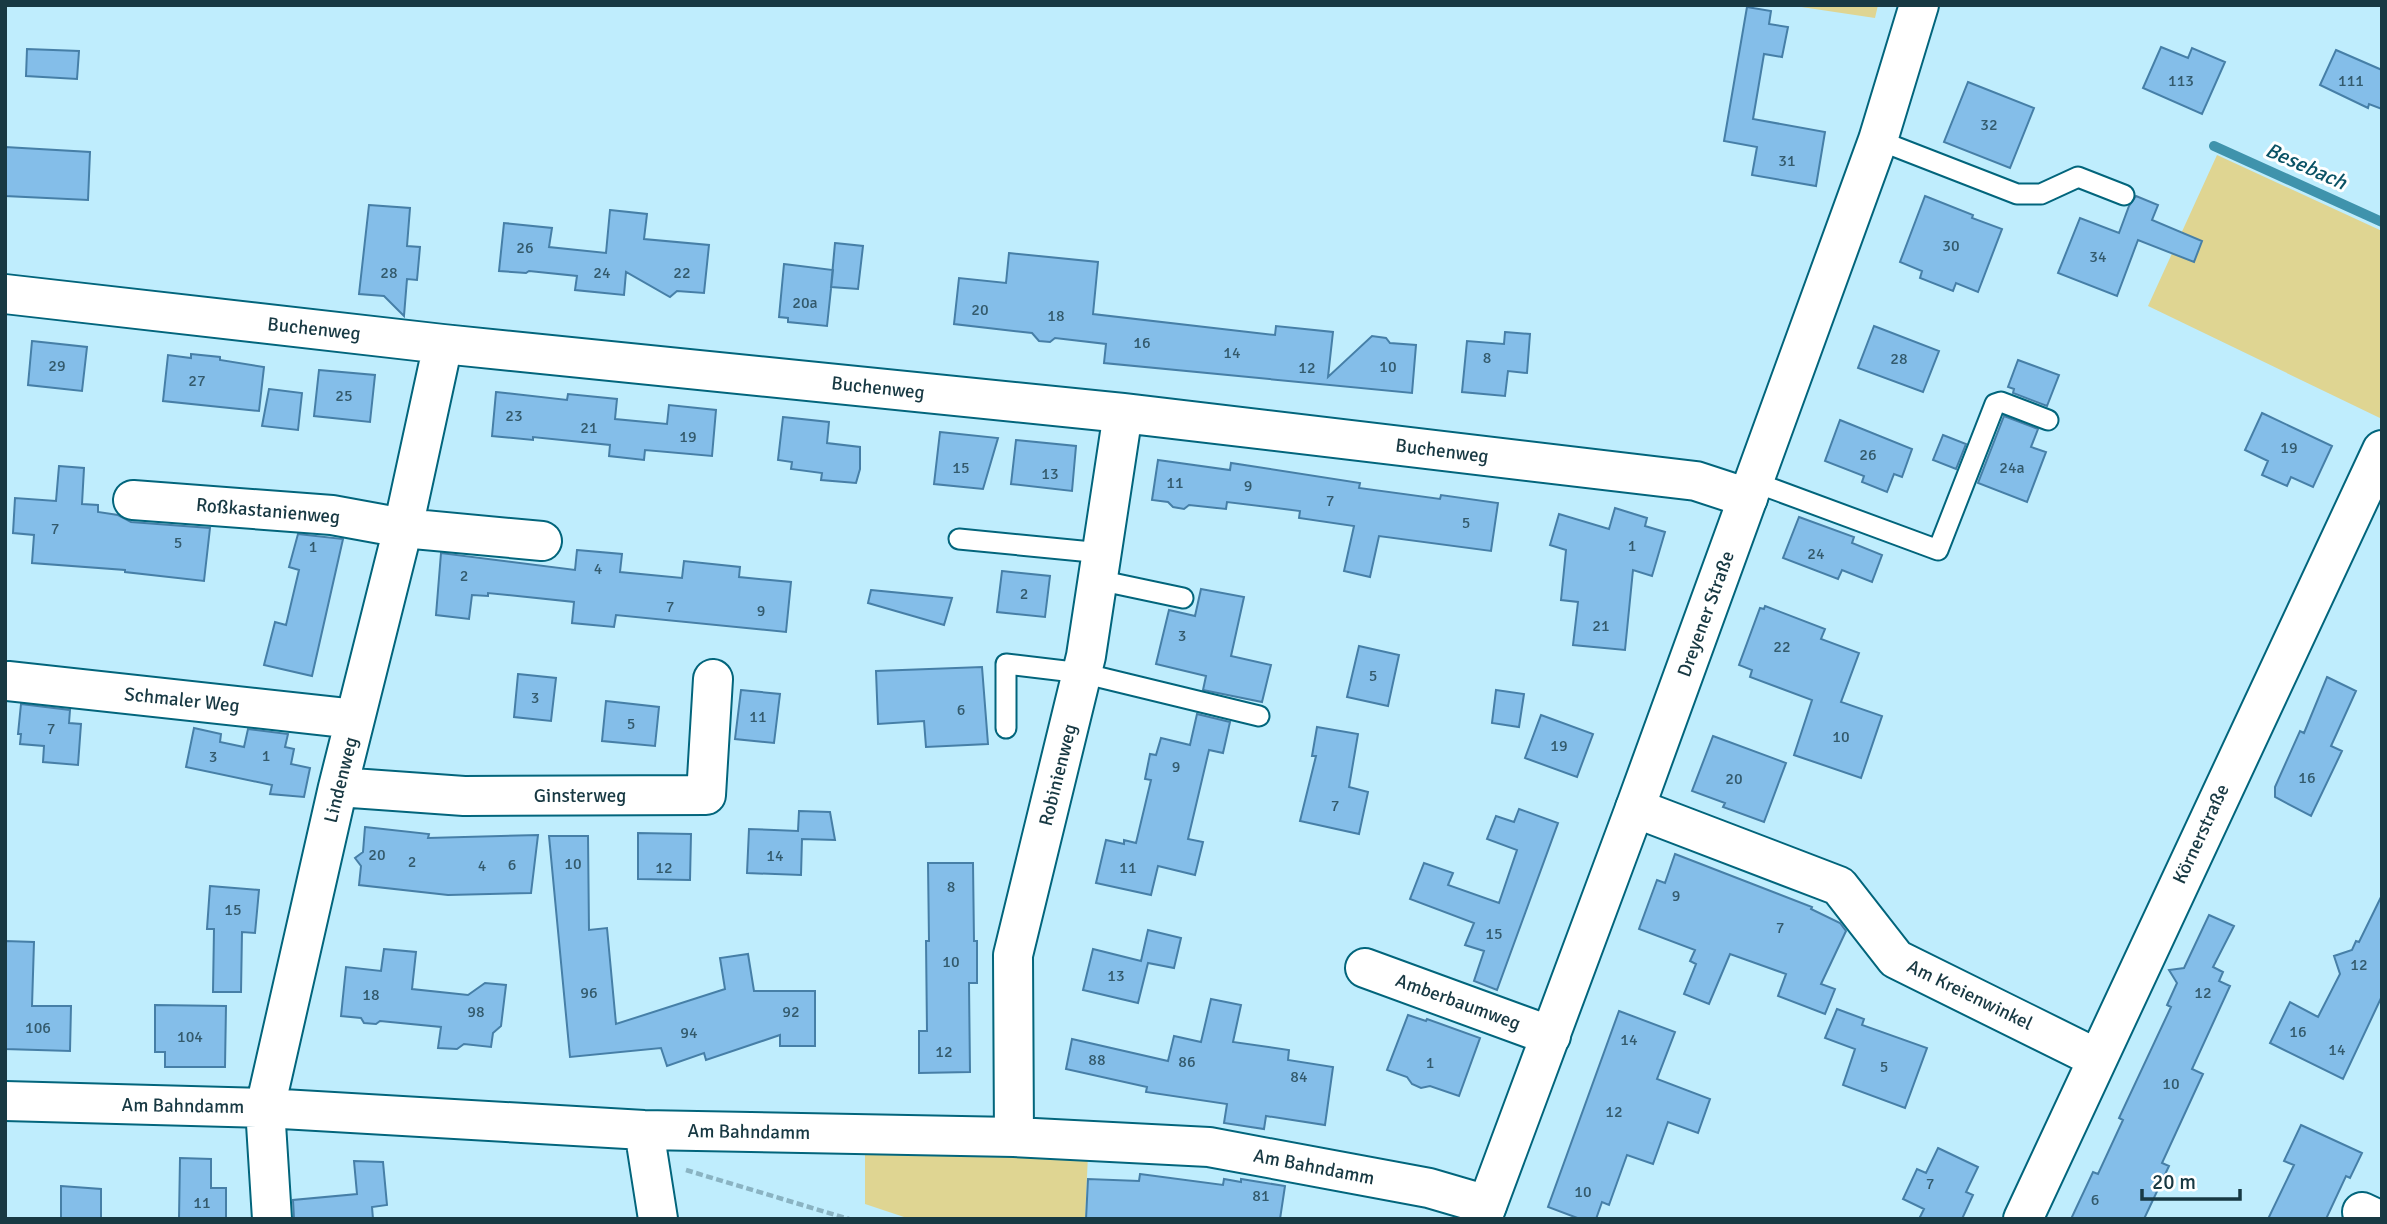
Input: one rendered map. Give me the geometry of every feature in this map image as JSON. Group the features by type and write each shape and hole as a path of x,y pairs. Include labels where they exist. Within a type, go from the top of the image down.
{"street":[{"name":"Dreyener Straße","path":"1485,1212 1878,139 1919,5"},
{"name":"Buchenweg","path":"5,294 443,344 1123,413 1696,481 1751,490"},
{"name":"Lindenweg","path":"272,1219 265,1108 338,787 403,528 443,344"},
{"name":"Robinienweg","path":"1014,1137 1013,955 1083,673 1123,413"},
{"name":"Körnerstraße","path":"2023,1219 2382,450"},
{"name":"Roßkastanienweg","path":"133,500 332,515 403,528 542,541"},
{"name":"Ginsterweg","path":"338,787 464,796 706,795 713,679"},
{"name":"Schmaler Weg","path":"8,681 355,719"},
{"name":"Am Kreienwinkel","path":"1635,808 1839,886 1896,959 2096,1058"},
{"name":"Amberbaumweg","path":"1364,968 1551,1036"},
{"name":"Am Bahndamm","path":"5,1101 265,1108 645,1144 1014,1137 1209,1147 1429,1188 1485,1212"},
{"path":"645,1144 659,1219"}],"lane":[{"path":"1878,139 2017,194 2040,194 2078,177 2124,195"},
{"path":"1751,490 1938,550 1994,404 2001,402 2048,420"},
{"path":"959,539 1100,567 1183,598"},
{"path":"1006,728 1006,664 1083,673 1258,716"}],"path":[{"path":"645,1144 849,1219"}],"shaded area":[{"path":"1788,5 1878,5 1875,18"},
{"path":"2217,155 2382,231 2382,419 2148,306"},
{"path":"865,1150 1088,1155 1085,1219 910,1219 865,1204"}],"building":[{"path":"1747,7 1771,11 1769,24 1788,27 1782,57 1764,54 1753,119 1825,132 1816,186 1752,175 1757,147 1724,141"},
{"path":"2161,47 2188,58 2192,48 2225,62 2202,114 2143,88"},
{"path":"27,49 79,51 77,79 26,76"},
{"path":"2336,50 2382,70 2382,109 2369,104 2368,108 2320,85"},
{"path":"1968,82 2034,108 2010,168 1944,142"},
{"path":"5,147 90,152 88,200 5,196"},
{"path":"1925,196 2002,229 1978,292 1956,283 1953,291 1920,278 1922,271 1900,262"},
{"path":"2136,196 2158,205 2152,220 2202,241 2194,262 2138,240 2117,296 2058,273 2080,218 2119,233 2129,206"},
{"path":"369,205 410,208 407,246 420,247 417,280 407,279 404,316 384,296 359,294"},
{"path":"610,210 647,214 644,239 709,245 704,293 677,291 670,297 626,272 624,295 575,290 577,276 499,271 504,223 552,228 549,247 606,253"},
{"path":"835,243 863,246 858,289 831,287"},
{"path":"1009,253 1098,262 1093,314 1275,335 1276,326 1333,332 1328,377 1372,336 1386,338 1390,343 1416,345 1412,393 1104,363 1106,344 1055,338 1050,342 1039,341 1032,333 954,324 959,278 1006,283"},
{"path":"784,264 833,270 827,326 788,322 788,318 779,317"},
{"path":"1874,326 1939,351 1923,392 1858,368"},
{"path":"1505,332 1530,334 1527,373 1508,371 1505,396 1462,392 1467,341 1504,344"},
{"path":"32,341 87,347 82,391 28,385"},
{"path":"191,354 220,357 220,360 264,367 259,411 163,401 168,355 191,358"},
{"path":"2018,360 2059,375 2047,406 2013,393 2014,389 2008,387"},
{"path":"319,370 375,375 370,422 314,416"},
{"path":"269,389 302,393 298,430 262,426"},
{"path":"496,392 567,400 568,394 617,399 615,419 667,424 669,405 716,410 712,456 645,450 644,460 609,456 610,445 533,437 533,440 492,436"},
{"path":"2262,413 2332,446 2313,487 2291,477 2287,486 2262,475 2268,461 2245,450"},
{"path":"2004,416 2038,429 2031,447 2046,452 2027,502 1978,483"},
{"path":"783,417 829,422 827,443 860,447 860,469 856,483 821,480 822,473 791,469 792,462 778,460"},
{"path":"1840,420 1912,449 1902,477 1894,474 1887,492 1862,482 1864,476 1825,461"},
{"path":"940,432 998,438 983,489 934,484"},
{"path":"1943,435 1966,444 1956,469 1933,460"},
{"path":"1016,440 1076,446 1072,491 1011,484"},
{"path":"1158,460 1230,470 1231,463 1360,483 1359,488 1440,499 1441,495 1498,503 1491,551 1379,536 1370,577 1344,571 1354,526 1299,518 1300,511 1227,502 1226,509 1189,505 1184,509 1173,507 1168,502 1152,500"},
{"path":"59,466 84,468 82,504 98,505 98,512 118,515 131,522 210,528 204,581 125,570 32,563 34,535 13,533 15,498 56,501"},
{"path":"1615,508 1647,518 1645,526 1665,532 1652,576 1633,570 1625,650 1573,645 1578,602 1561,600 1566,550 1550,545 1559,514 1609,529"},
{"path":"1799,517 1854,537 1852,543 1882,555 1872,582 1842,570 1838,579 1783,558"},
{"path":"298,534 343,539 312,676 264,665 275,622 286,625 299,570 289,567"},
{"path":"577,550 622,554 620,572 682,578 684,561 740,567 739,577 791,582 786,632 616,615 614,627 572,623 574,602 488,593 488,596 472,595 469,619 436,615 441,553 575,570"},
{"path":"1002,571 1050,576 1045,617 997,612"},
{"path":"1201,589 1244,597 1231,656 1271,665 1262,702 1203,690 1206,676 1156,664 1169,610 1195,616"},
{"path":"871,590 952,598 944,625 868,603"},
{"path":"1765,606 1825,629 1821,639 1859,653 1841,702 1882,716 1861,778 1794,755 1812,700 1750,677 1752,670 1739,665 1760,608 1764,609"},
{"path":"1359,646 1399,655 1388,706 1347,697"},
{"path":"982,667 988,744 926,747 924,721 878,724 876,671"},
{"path":"518,674 556,678 551,721 514,717"},
{"path":"2327,677 2356,691 2331,746 2342,751 2311,816 2275,797 2275,787 2300,731 2304,733"},
{"path":"741,690 780,694 774,743 735,739"},
{"path":"1496,690 1524,694 1519,727 1492,723"},
{"path":"606,701 659,707 655,746 602,741"},
{"path":"21,704 70,710 69,723 81,724 78,765 43,762 44,746 20,744 21,734 18,734"},
{"path":"1197,714 1230,722 1223,753 1209,750 1188,839 1203,842 1195,875 1158,866 1151,895 1096,883 1106,840 1124,844 1124,840 1136,843 1151,780 1145,779 1150,754 1156,755 1161,738 1190,745"},
{"path":"1541,715 1593,734 1577,777 1525,758"},
{"path":"1317,727 1358,734 1349,787 1368,792 1359,834 1300,821 1316,756 1312,756"},
{"path":"194,728 221,734 220,742 244,747 248,729 288,734 285,747 294,749 291,764 310,768 304,797 270,794 272,785 186,767"},
{"path":"1713,736 1786,763 1764,822 1723,807 1725,803 1692,791"},
{"path":"1519,809 1558,823 1497,990 1474,981 1484,951 1465,945 1474,923 1410,899 1424,863 1453,873 1448,885 1499,903 1517,850 1487,839 1496,816 1514,822"},
{"path":"799,811 830,812 835,840 802,839 801,875 747,873 749,829 798,831"},
{"path":"365,827 429,834 428,838 538,835 531,893 448,895 359,885 361,866 355,858 363,852"},
{"path":"638,833 691,834 690,880 638,879"},
{"path":"549,836 588,836 589,930 607,928 616,1024 725,989 720,958 748,954 754,991 815,991 815,1046 780,1046 780,1035 706,1060 704,1053 667,1066 661,1048 570,1057"},
{"path":"1675,854 1812,907 1811,909 1840,923 1846,931 1821,984 1835,989 1825,1014 1778,996 1786,974 1730,954 1709,1004 1684,994 1696,964 1690,961 1695,950 1639,929 1657,880 1665,883"},
{"path":"928,863 973,863 977,983 969,983 970,1072 919,1073 919,1031 927,1031"},
{"path":"210,886 259,890 255,933 242,932 241,992 213,992 214,929 207,929"},
{"path":"2382,895 2382,996 2343,1079 2270,1043 2290,1002 2318,1017 2340,974 2334,956 2352,950 2356,941 2359,942"},
{"path":"2209,915 2234,926 2213,967 2223,972 2219,981 2230,986 2192,1069 2203,1074 2162,1163 2169,1166 2144,1219 2071,1219 2093,1172 2098,1174 2123,1120 2119,1118 2171,1007 2167,1005 2177,983 2169,970 2184,968"},
{"path":"1148,930 1181,938 1174,968 1148,963 1138,1003 1083,990 1093,949 1141,961"},
{"path":"5,941 34,942 32,1006 71,1006 70,1051 5,1049"},
{"path":"384,949 416,952 412,989 468,995 485,983 506,985 501,1026 493,1033 491,1047 464,1044 457,1049 438,1048 441,1027 380,1021 376,1024 364,1023 361,1018 341,1016 346,967 381,971"},
{"path":"1211,999 1241,1005 1233,1042 1289,1050 1288,1060 1333,1067 1325,1125 1266,1116 1264,1129 1224,1123 1227,1104 1146,1092 1147,1087 1066,1069 1072,1039 1168,1061 1174,1036 1201,1042"},
{"path":"155,1005 226,1006 225,1067 165,1067 165,1052 155,1052"},
{"path":"1837,1009 1864,1019 1862,1025 1927,1048 1905,1108 1843,1085 1855,1049 1825,1038"},
{"path":"1619,1011 1675,1032 1657,1079 1710,1099 1698,1133 1668,1122 1653,1164 1627,1155 1609,1205 1602,1202 1596,1219 1580,1219 1548,1207"},
{"path":"1408,1015 1480,1038 1459,1096 1430,1086 1421,1088 1412,1084 1407,1077 1387,1070"},
{"path":"2301,1125 2362,1153 2350,1178 2346,1176 2326,1219 2268,1219 2294,1165 2284,1161"},
{"path":"1938,1148 1978,1167 1966,1192 1973,1195 1962,1219 1919,1219 1924,1209 1903,1199 1917,1169 1926,1173"},
{"path":"180,1158 211,1159 211,1188 226,1188 226,1219 179,1219"},
{"path":"354,1161 383,1162 387,1205 372,1207 373,1219 294,1219 293,1200 357,1194"},
{"path":"1140,1174 1223,1185 1224,1179 1241,1182 1241,1179 1285,1186 1280,1219 1086,1219 1088,1179 1139,1181"},
{"path":"61,1186 101,1189 101,1219 61,1219"}],"waterway":[{"name":"Besebach","path":"2214,146 2382,222"}]}
